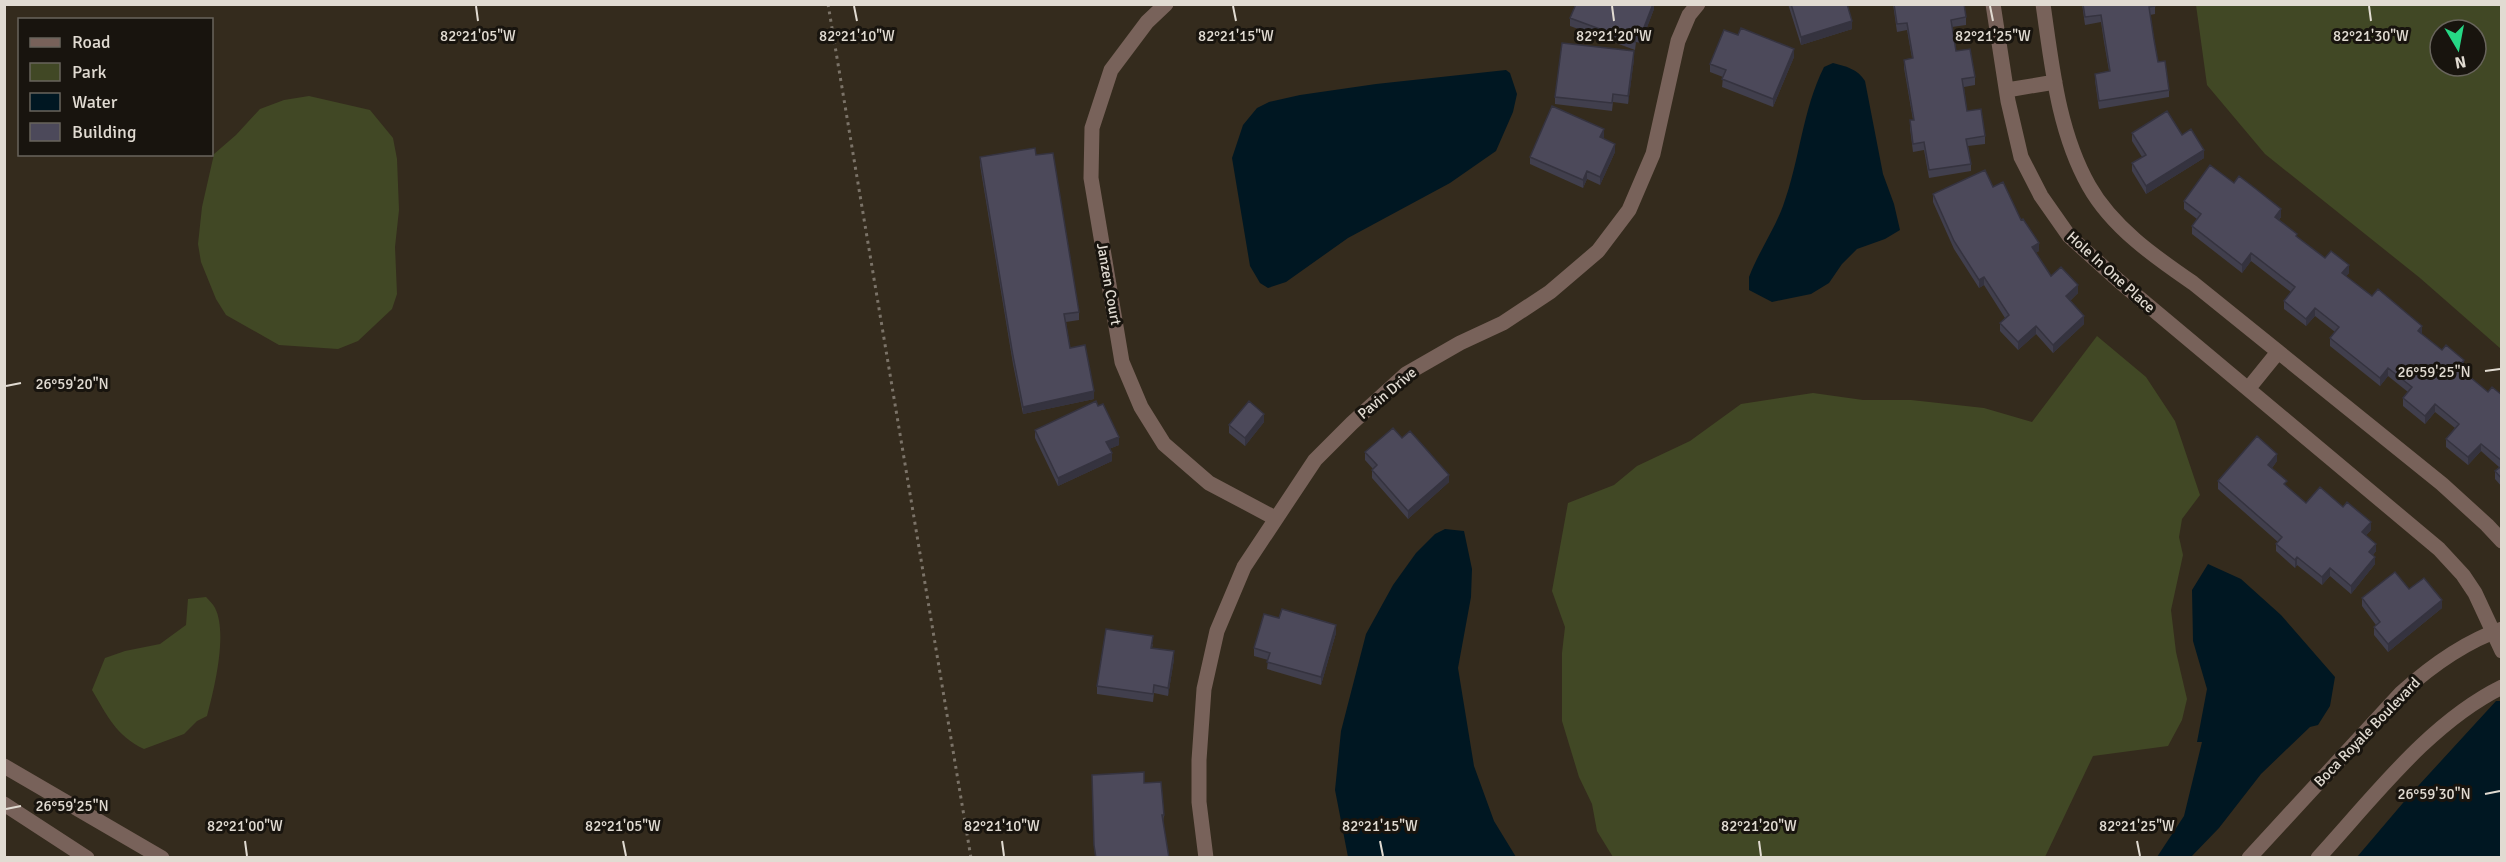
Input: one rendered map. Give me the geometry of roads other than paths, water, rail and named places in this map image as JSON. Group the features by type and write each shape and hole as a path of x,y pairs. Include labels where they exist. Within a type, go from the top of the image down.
{"street":[{"name":"Janzen Court","path":"1166,4 1147,22 1111,70 1092,128 1091,178 1122,362 1141,407 1164,444 1209,483 1275,518"},
{"name":"Pavin Drive","path":"1206,858 1199,802 1198,760 1204,689 1217,631 1244,567 1316,460 1352,423 1406,374 1460,343 1503,323 1550,292 1598,250 1629,210 1653,154 1678,41 1689,15 1698,4"},
{"name":"Hole In One Place","path":"1993,4 2021,157 2041,196 2069,236 2439,549 2463,575 2475,593 2497,630 2502,651"},
{"path":"2043,4 2055,82 2070,144 2090,188 2116,221 2151,254 2193,283 2442,484 2502,541"},
{"path":"2007,90 2055,82"},
{"path":"2248,389 2278,352"},
{"name":"Boca Royale Boulevard","path":"2249,858 2401,693 2420,676 2452,654 2497,630"},
{"path":"2318,858 2432,735 2460,711 2502,687"},
{"path":"4,766 162,858"},
{"path":"4,804 87,858"}],"water":[{"path":"1833,63 1855,71 1865,81 1883,174 1894,204 1900,230 1885,239 1857,249 1842,264 1829,283 1811,294 1772,302 1749,290 1749,277 1789,189 1806,118 1817,84 1824,67"},
{"path":"1506,70 1510,73 1517,94 1513,112 1496,151 1450,183 1348,238 1286,282 1268,288 1260,283 1250,266 1232,158 1243,125 1257,108 1269,102 1300,95"},
{"path":"1445,529 1464,531 1472,569 1471,597 1458,668 1474,766 1494,821 1516,857 1348,857 1335,790 1341,731 1366,634 1393,585 1416,553 1435,534"},
{"path":"2208,564 2241,579 2281,615 2335,677 2330,706 2318,725 2310,727 2261,774 2219,828 2191,857 2157,857 2184,816 2202,742 2197,742 2207,689 2193,641 2192,590"},
{"path":"2496,701 2501,701 2501,857 2357,857 2408,797"}]}
